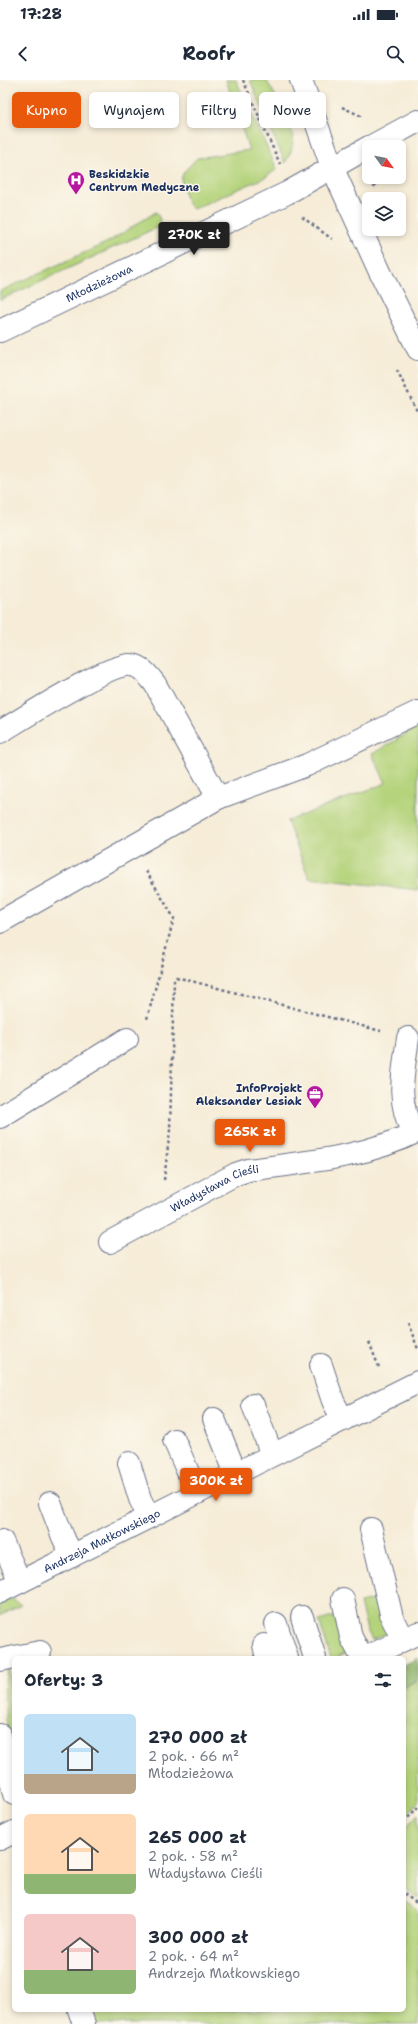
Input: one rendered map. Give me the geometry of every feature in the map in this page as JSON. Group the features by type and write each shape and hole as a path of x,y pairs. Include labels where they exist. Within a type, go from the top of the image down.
{"street":[{"path":"301,80 332,166 380,272 418,349"},
{"name":"Młodzieżowa","path":"382,140 418,121"},
{"name":"Młodzieżowa","path":"0,331 287,193 332,166 362,151"},
{"path":"0,732 86,682 122,666 132,665 145,672 155,684 218,798"},
{"path":"0,922 218,798 307,765 418,712"},
{"path":"0,1117 127,1038"},
{"path":"408,1038 401,1083 407,1121 416,1132"},
{"name":"Władysława Cieśli","path":"110,1242 236,1174 248,1170 355,1155 385,1146 416,1132"},
{"path":"320,1365 333,1401 343,1420"},
{"name":"Andrzeja Małkowskiego","path":"0,1592 418,1382"},
{"path":"253,1405 272,1456"},
{"path":"214,1419 236,1474"},
{"path":"174,1440 197,1493"},
{"path":"129,1463 140,1499 149,1517"},
{"path":"50,1503 62,1537 72,1556"},
{"path":"367,1656 410,1636 392,1618 371,1529"},
{"path":"2,1541 20,1582"},
{"path":"343,1599 351,1637 362,1656"},
{"path":"302,1617 315,1656"},
{"path":"276,1624 286,1656"},
{"path":"20,1656 40,1652"},
{"path":"0,1660 12,1658"},
{"path":"0,1735 12,1786"},
{"path":"0,1839 12,1833"},
{"path":"80,2012 84,2024"}],"path":[{"path":"243,80 281,166"},
{"path":"337,103 353,114 361,118 365,117"},
{"path":"127,1038 144,1028 174,918 132,846"},
{"path":"167,1211 162,1200 170,1130 174,980 176,977 408,1038"},
{"path":"408,1323 418,1349"},
{"path":"370,1342 383,1376"},
{"path":"406,1820 418,1807"},
{"path":"406,1895 418,1904"}],"green space":[{"path":"226,80 236,80 242,92 230,92"},
{"path":"250,80 266,80 273,92 259,92 259,101"},
{"path":"251,113 277,169 266,177 193,209 190,206 187,202 183,189 182,178 188,167 197,158 249,150 242,128 251,128"},
{"path":"270,128 291,128 293,139 291,151 285,163"},
{"path":"156,212 160,219 158,227 0,300 0,291 108,242"},
{"path":"418,727 418,890 309,878 287,821 386,783 372,754"},
{"path":"8,1598 21,1605 0,1616 0,1600"},
{"path":"381,1598 391,1631 372,1640 367,1630 360,1603"},
{"path":"336,1616 347,1652 339,1656 330,1656 319,1621"},
{"path":"418,1658 418,1680 406,1686 406,1664"},
{"path":"8,1668 12,1685 12,1753 5,1712 6,1676"},
{"path":"418,1680 418,1802 406,1815 406,1686"},
{"path":"418,1814 418,1898 406,1889 406,1827"},
{"path":"406,1901 418,1910 418,2024 96,2024 93,2012 406,2012"}],"place":[{"name":"Beskidzkie Centrum Medyczne","path":"76,195"},
{"name":"InfoProjekt Aleksander Lesiak","path":"315,1109"}]}
